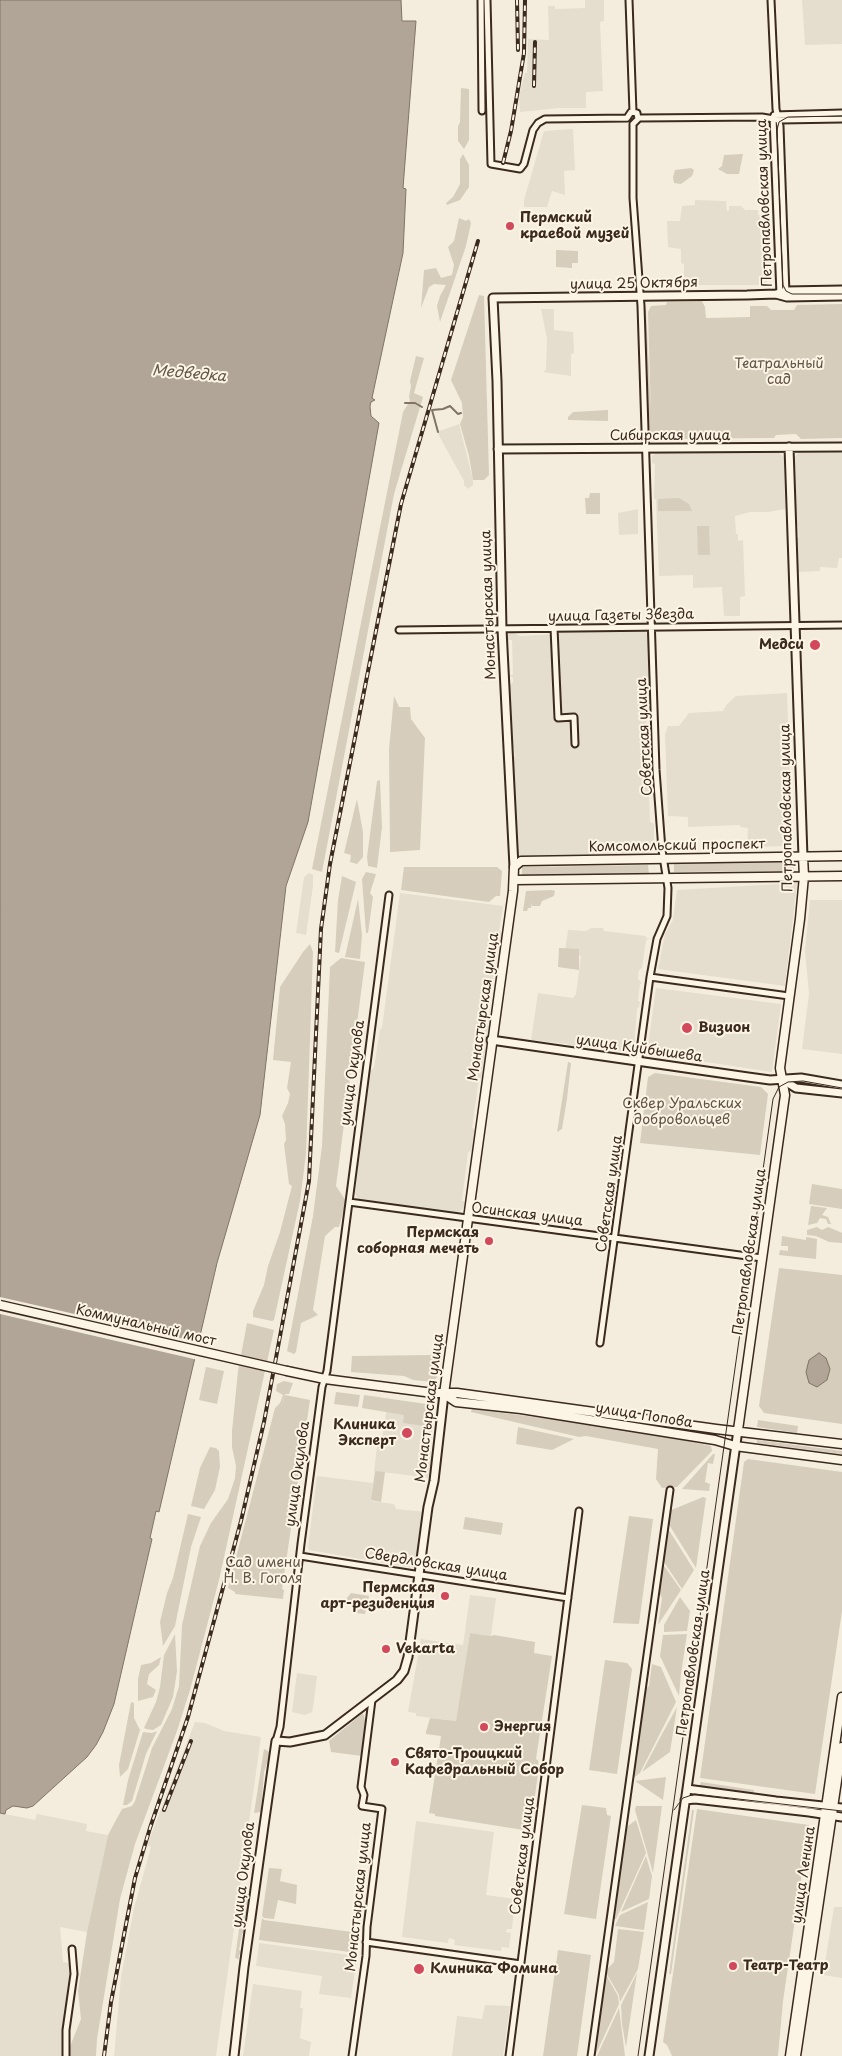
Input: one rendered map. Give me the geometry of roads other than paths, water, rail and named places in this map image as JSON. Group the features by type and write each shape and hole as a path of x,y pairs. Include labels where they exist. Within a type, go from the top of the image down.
{"main road":[{"name":"улица 25 Октября","path":"493,298 782,294 842,290"},
{"name":"улица 25 Октября","path":"782,294 842,296"},
{"name":"Монастырская улица","path":"276,1741 290,1742 325,1735 397,1680 404,1671 408,1657 428,1507 434,1481 467,1219 514,880 514,867 517,859 502,628 493,298"},
{"name":"Петропавловская улица","path":"650,2056 784,1103 785,1088 780,1068 804,876 789,447"},
{"name":"Сибирская улица","path":"498,449 842,447"},
{"name":"Комсомольский проспект","path":"517,859 842,856"},
{"path":"514,880 842,876"},
{"name":"улица Куйбышева","path":"491,1040 748,1077 783,1080 801,1078 842,1085"},
{"name":"улица Куйбышева","path":"783,1080 796,1088 842,1093"},
{"path":"784,1103 796,1088"},
{"name":"Коммунальный мост","path":"0,1306 287,1371"},
{"name":"улица Попова","path":"287,1371 324,1379 444,1394 457,1393 716,1429 738,1430 842,1444"},
{"name":"улица Попова","path":"444,1394 456,1402 521,1409 715,1440 735,1446 842,1460"},
{"name":"улица Ленина","path":"796,2056 829,1811 842,1697"},
{"name":"улица Окулова","path":"234,2056 244,1967 276,1741"},
{"name":"улица Ленина","path":"790,2056 829,1811 842,1747"},
{"path":"687,1789 829,1811 842,1817"},
{"path":"685,1800 694,1799 829,1811 842,1808"}],"street":[{"path":"481,0 482,111"},
{"path":"487,0 491,164 517,170 524,164 533,130 541,121 551,119 627,118"},
{"path":"629,0 632,112"},
{"name":"Петропавловская улица","path":"771,0 776,116 780,126 782,294"},
{"path":"482,90 490,111"},
{"path":"627,118 628,114 632,112"},
{"path":"632,112 637,113 639,118"},
{"path":"639,118 766,117 842,113"},
{"path":"776,116 842,119"},
{"path":"627,118 633,124 639,118"},
{"name":"Советская улица","path":"600,1343 650,977 657,939 667,916 668,888 663,858 656,763 640,297 633,198 633,124"},
{"name":"улица Газеты Звезда","path":"399,630 842,625"},
{"path":"554,628 558,718 574,717 575,744"},
{"name":"улица Окулова","path":"276,1741 280,1726 300,1556 389,895"},
{"path":"650,977 789,996"},
{"name":"Осинская улица","path":"348,1202 762,1258"},
{"path":"591,2056 670,1490"},
{"name":"Советская улица","path":"509,2056 579,1511"},
{"name":"Свердловская улица","path":"300,1556 568,1598"},
{"name":"Монастырская улица","path":"352,2056 366,1956 366,1942 382,1808 362,1806 364,1795 361,1787 372,1700"},
{"path":"366,1942 521,1964"},
{"path":"66,2056 66,2030 74,1974 72,1949"}],"water":[{"path":"0,0 401,0 402,21 416,21 403,188 406,189 403,253 372,398 375,400 371,402 370,406 371,416 379,423 308,822 286,886 260,1115 217,1263 159,1512 156,1511 150,1538 152,1539 114,1704 103,1732 87,1757 33,1806 27,1808 13,1806 6,1810 5,1814 0,1813"},
{"path":"819,1353 826,1358 830,1369 827,1380 817,1387 809,1383 806,1372 809,1360"}],"waterway":[{"name":"Медведка","path":"405,403 415,403 422,407"},
{"name":"Медведка","path":"438,432 432,410 450,406 458,414 461,413"}],"tram line":[{"path":"842,116 788,117 779,122 777,130 783,285 786,291 792,294 842,294"},
{"path":"638,2056 773,1099 779,1087 788,1082 803,1081 842,1088"},
{"path":"674,1810 683,1798 695,1794 842,1811"}],"railway":[{"path":"517,0 518,50"},
{"path":"503,163 511,131 524,53 525,0"},
{"path":"534,86 535,42"},
{"path":"104,2056 111,2002 135,1878 188,1717 241,1521 264,1422 309,1181 321,929 330,864 401,504 478,241"},
{"path":"164,1810 191,1741"}],"place":[{"name":"Пермский краевой музей","path":"510,226"},
{"name":"Медси","path":"815,645"},
{"name":"Визион","path":"687,1028"},
{"name":"Пермская соборная мечеть","path":"489,1241"},
{"name":"Клиника Эксперт","path":"407,1433"},
{"name":"Пермская арт-резиденция","path":"445,1596"},
{"name":"Vekarta","path":"386,1649"},
{"name":"Энергия","path":"484,1727"},
{"name":"Свято-Троицкий Кафедральный Собор","path":"395,1762"},
{"name":"Театр-Театр","path":"733,1966"},
{"name":"Клиника Фомина","path":"419,1969"}],"park label":[{"name":"Театральный сад","path":"779,372"},
{"name":"Сквер Уральских добровольцев","path":"682,1112"},
{"name":"Сад имени Н. В. Гоголя","path":"263,1572"}]}
